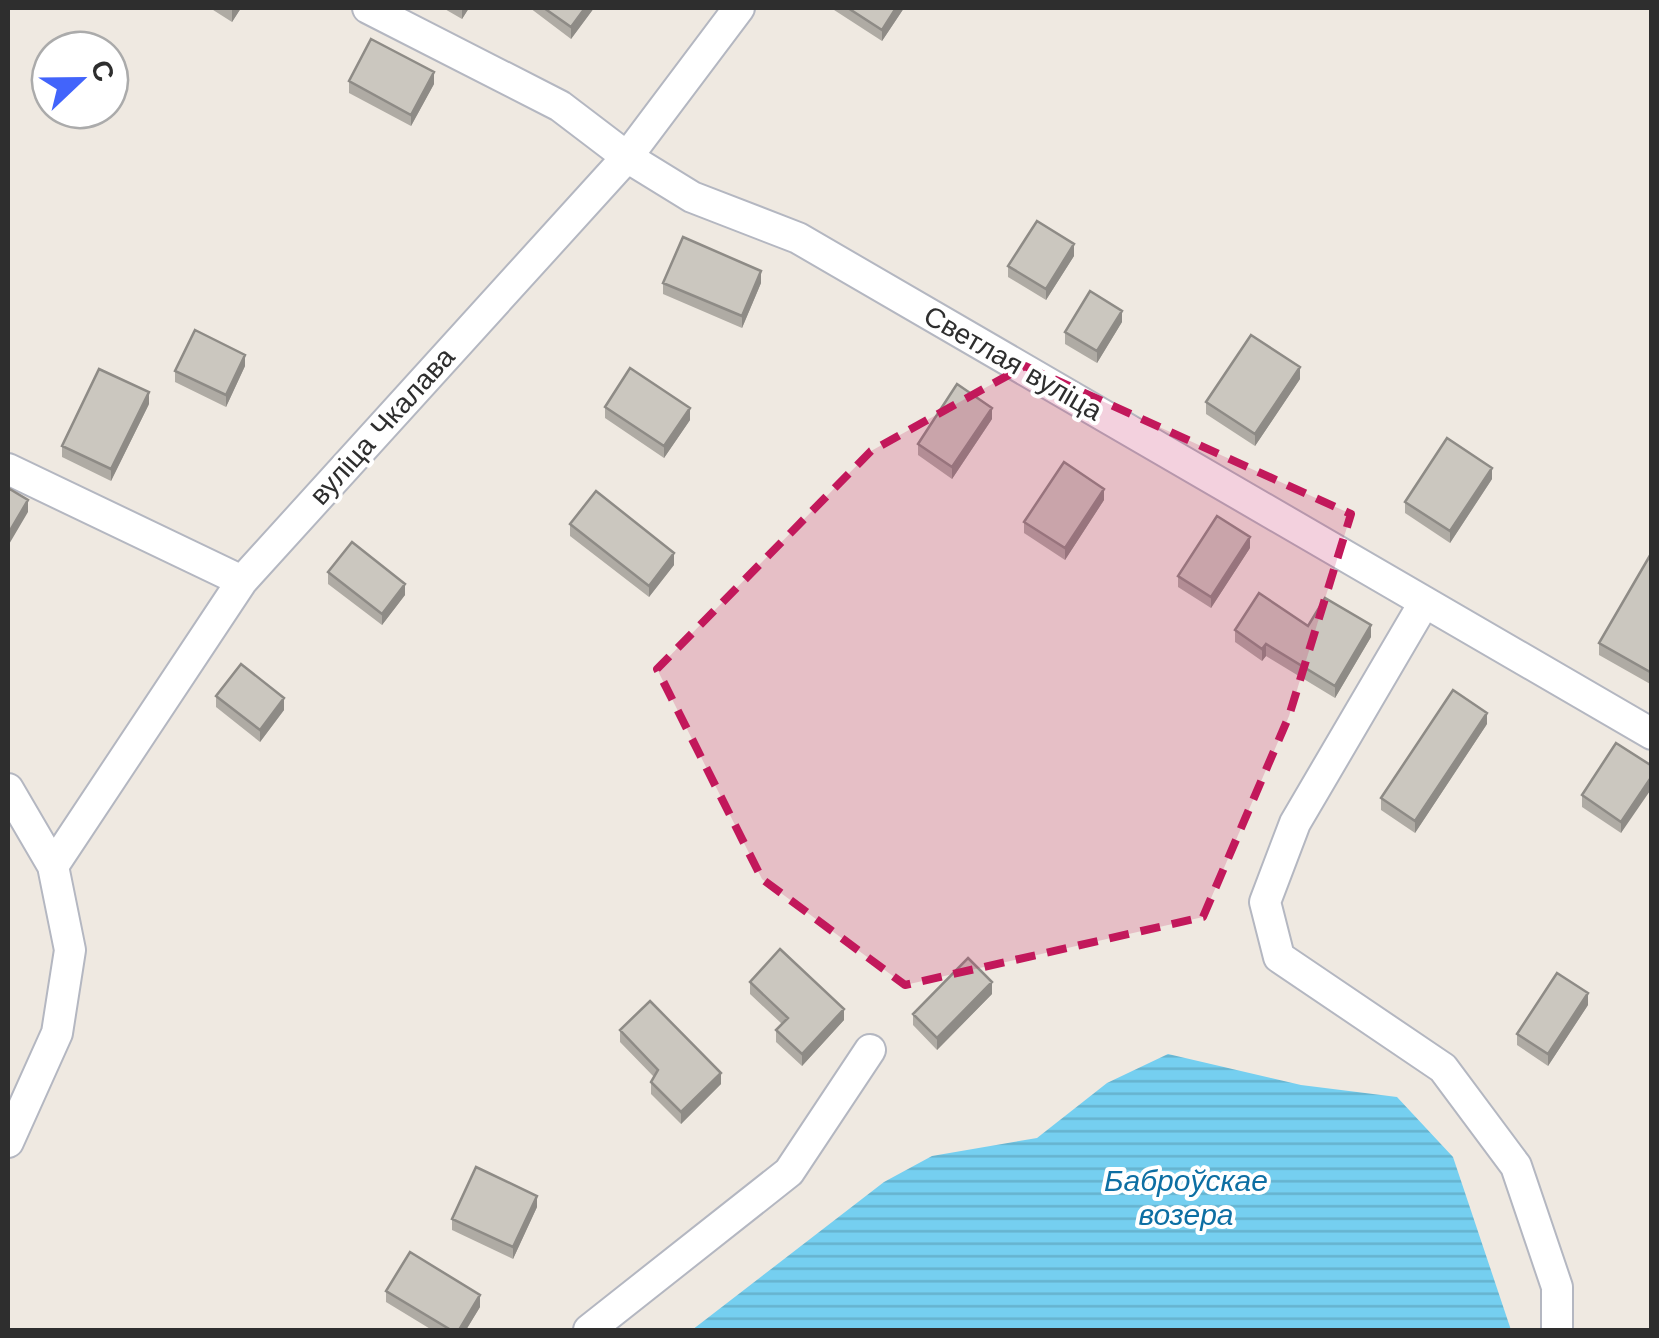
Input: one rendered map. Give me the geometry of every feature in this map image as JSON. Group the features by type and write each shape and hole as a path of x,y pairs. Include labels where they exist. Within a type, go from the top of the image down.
{"street":[{"name":"Светлая вуліца","path":"368,8 560,106 627,158 692,197 798,238 1652,734"},
{"name":"вуліца Чкалава","path":"53,866 242,581 627,158 739,8"},
{"path":"8,469 242,581"},
{"path":"1424,603 1295,822 1265,902 1279,957 1444,1068 1516,1166 1557,1286 1557,1330"},
{"path":"8,789 53,866 70,950 57,1033 8,1142"},
{"path":"589,1330 789,1172 870,1050"}],"highlighted area":[{"path":"1025,366 1351,514 1289,716 1203,917 905,985 762,879 657,669 871,451"}],"water":[{"name":"Баброўскае возера","path":"1168,1054 1301,1085 1397,1097 1453,1157 1511,1330 692,1330 884,1182 932,1156 1037,1138 1107,1083"}],"building":[{"path":"544,8 585,8 571,27"},
{"path":"848,8 896,8 882,30"},
{"path":"371,39 434,72 411,115 349,81"},
{"path":"1037,221 1074,244 1046,289 1008,266"},
{"path":"683,237 761,271 742,316 663,283"},
{"path":"1090,291 1122,311 1097,351 1065,332"},
{"path":"195,330 245,355 226,395 175,371"},
{"path":"1251,335 1300,367 1255,434 1206,402"},
{"path":"630,368 690,408 664,446 605,407"},
{"path":"99,369 149,392 111,469 62,446"},
{"path":"957,384 992,408 952,467 918,444"},
{"path":"1447,438 1492,468 1450,531 1405,502"},
{"path":"1064,462 1104,489 1065,548 1024,522"},
{"path":"8,488 28,500 8,534"},
{"path":"596,491 674,553 649,586 570,524"},
{"path":"1217,516 1250,537 1211,597 1178,576"},
{"path":"352,542 405,584 382,614 328,572"},
{"path":"1652,552 1652,673 1599,643"},
{"path":"1259,593 1308,626 1325,598 1371,625 1335,686 1266,644 1262,649 1235,630"},
{"path":"241,664 284,698 260,730 216,696"},
{"path":"1453,690 1487,713 1415,821 1381,798"},
{"path":"1616,743 1652,766 1652,776 1621,822 1582,795"},
{"path":"780,949 844,1009 802,1054 776,1030 788,1018 750,982"},
{"path":"968,958 992,982 937,1038 913,1014"},
{"path":"1557,973 1588,993 1548,1054 1517,1034"},
{"path":"650,1001 721,1073 681,1112 651,1082 658,1070 620,1030"},
{"path":"476,1167 537,1196 513,1247 452,1219"},
{"path":"410,1252 480,1295 459,1330 451,1330 386,1291"}]}
